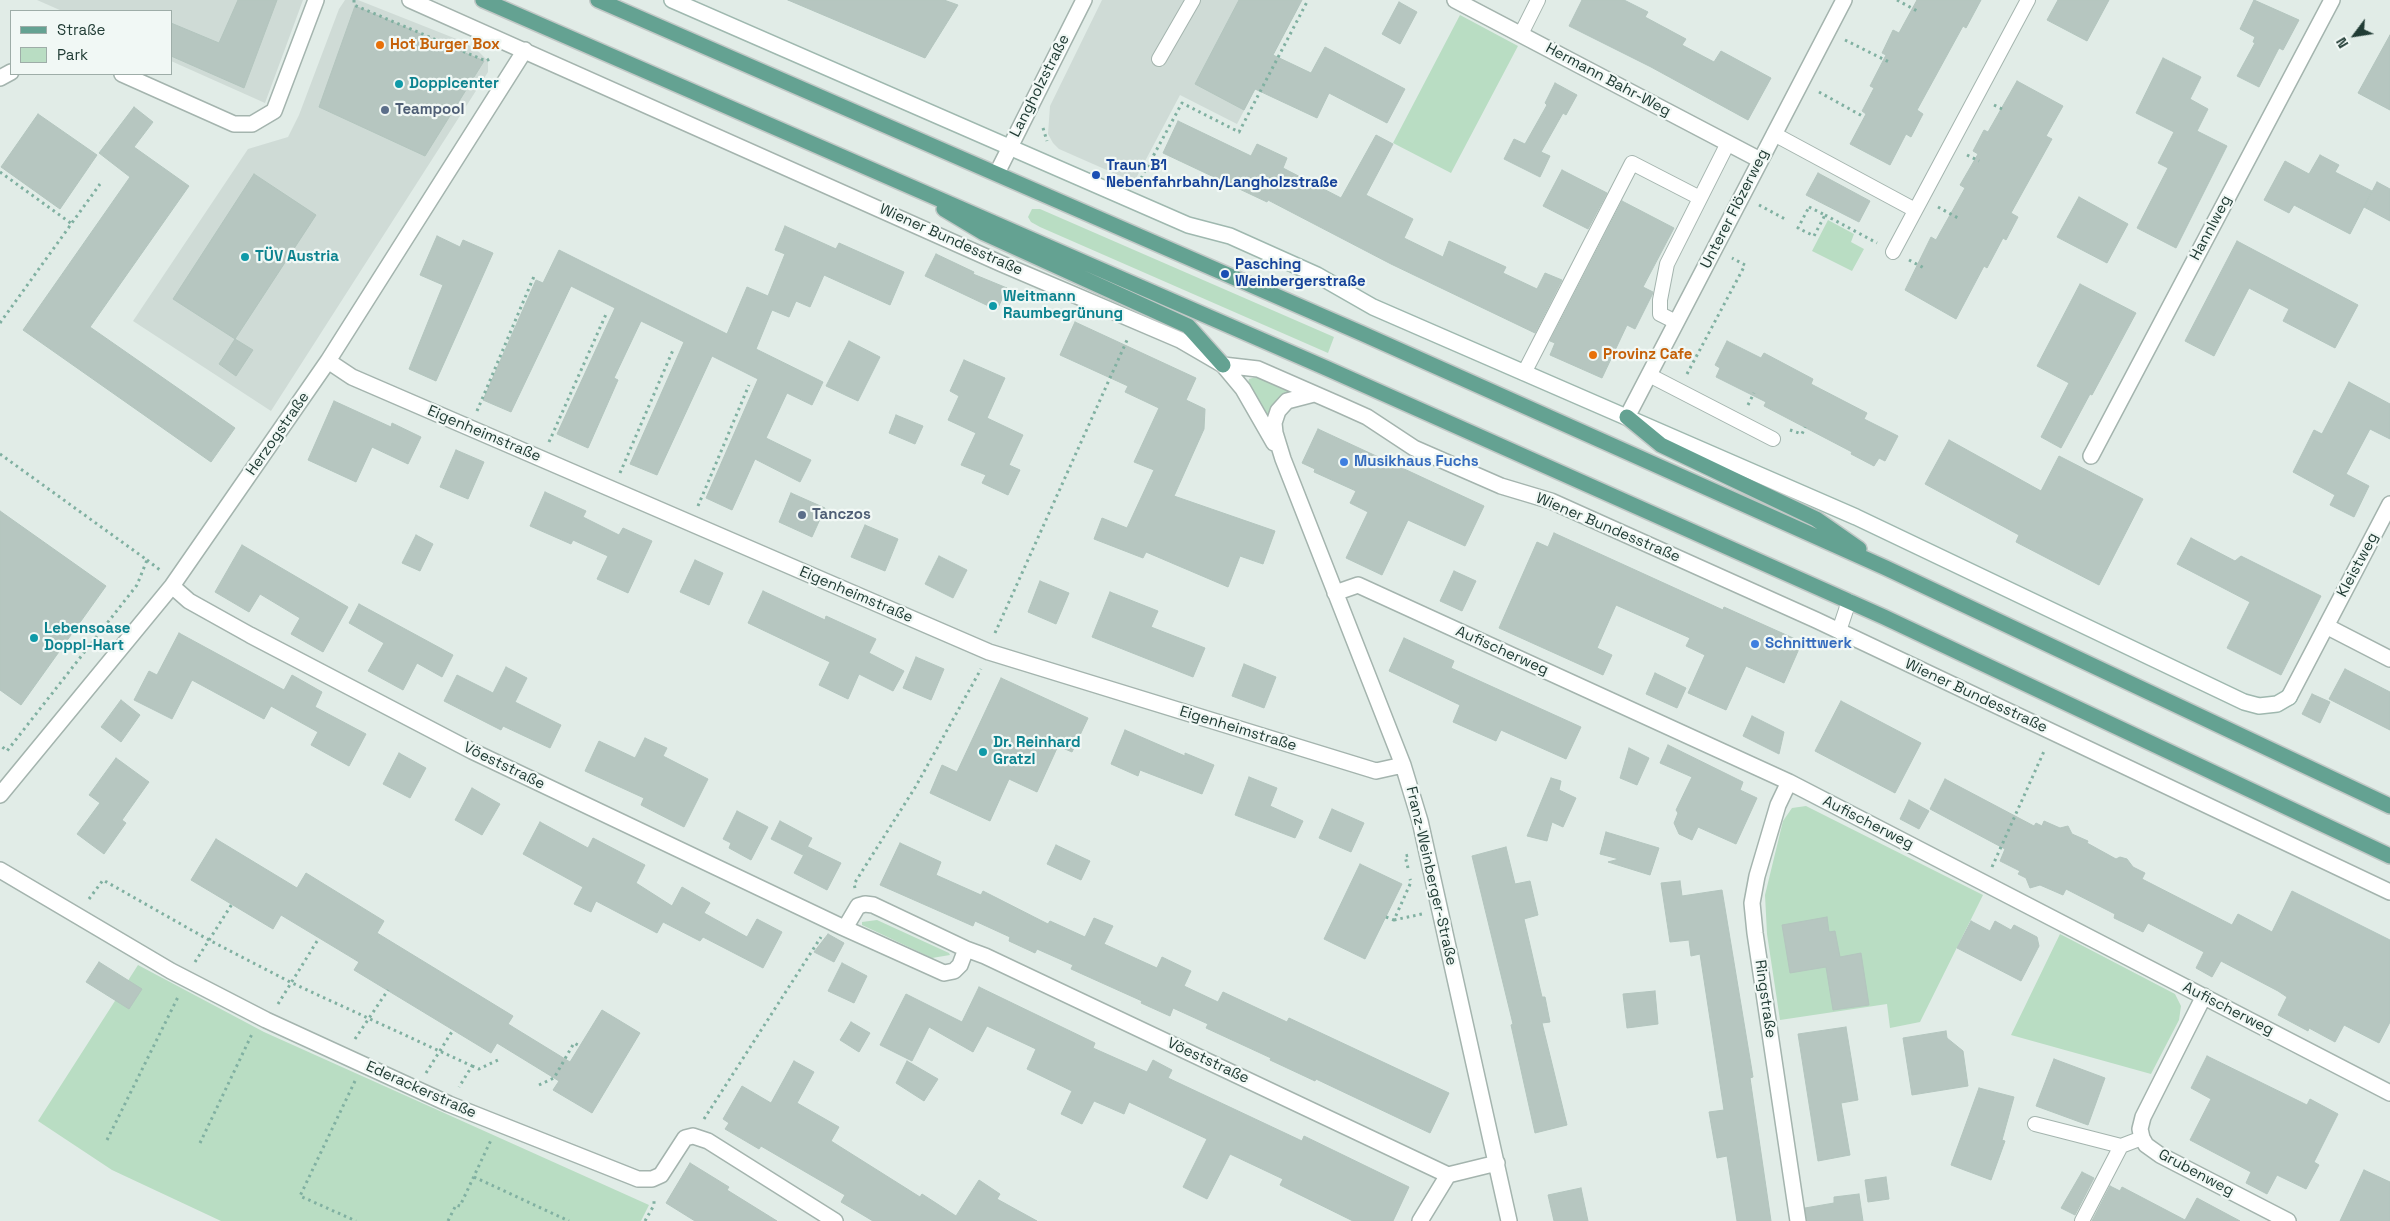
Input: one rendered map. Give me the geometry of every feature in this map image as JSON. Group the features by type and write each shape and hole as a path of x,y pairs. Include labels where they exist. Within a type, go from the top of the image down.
{"main road":[{"name":"Wiener Bundesstraße","path":"482,0 896,179 1849,601 2390,856"},
{"path":"598,0 1370,337 1886,568 2390,806"},
{"path":"896,179 984,233 1188,326 1223,366"},
{"path":"1627,417 1661,445 1816,519 1886,568"}],"street":[{"path":"124,75 234,124 252,124 274,111 316,0"},
{"name":"Wiener Bundesstraße","path":"410,0 522,56 1180,340 1223,366 1258,368 1366,418 1414,448 1501,486 1551,501 1839,631 2390,892"},
{"path":"672,0 1188,225 1230,236 1258,248 1317,275 1373,307 1856,517 2244,702 2259,706 2278,704 2289,697 2326,626 2390,659"},
{"name":"Langholzstraße","path":"997,173 1084,0"},
{"name":"Hermann Bahr-Weg","path":"1455,0 1760,160"},
{"name":"Unterer Flözerweg","path":"1627,417 1844,0"},
{"name":"Hannlweg","path":"2090,456 2332,0"},
{"name":"Herzogstraße","path":"0,795 172,586 328,361 522,56"},
{"name":"Eigenheimstraße","path":"328,361 352,377 989,652 1376,771 1403,766"},
{"name":"Franz-Weinberger-Straße","path":"1223,366 1243,389 1282,459"},
{"name":"Franz-Weinberger-Straße","path":"1314,394 1287,401 1278,411 1274,423 1275,433 1282,459 1403,766 1420,821 1509,1221"},
{"name":"Kleistweg","path":"2326,626 2390,504"},
{"name":"Aufischerweg","path":"1335,593 1358,585 1790,782 2390,1092"},
{"name":"Vöeststraße","path":"172,586 190,601 250,635 472,751 831,922 944,972 954,971 960,965 966,949"},
{"name":"Ringstraße","path":"1790,782 1778,805 1757,876 1752,903 1798,1221"},
{"name":"Ederackerstraße","path":"0,870 186,978 263,1019 416,1089 638,1179 652,1179 661,1175 685,1138 693,1136"},
{"name":"Vöeststraße","path":"858,906 865,904 873,905 966,949 985,956 1448,1175"},
{"path":"845,928 858,906"},
{"path":"2142,1138 2140,1129 2143,1117 2204,996"},
{"path":"693,1136 708,1141 835,1221"},
{"name":"Grubenweg","path":"2142,1138 2146,1145 2160,1155 2288,1221"},
{"path":"1420,1221 1448,1175 1496,1163"}],"lane":[{"path":"1159,59 1194,0"},
{"path":"1521,34 1538,0"},
{"path":"1893,252 2028,0"},
{"path":"1774,134 1916,210"},
{"path":"1676,322 1660,314 1660,300 1666,264 1728,143"},
{"path":"1524,373 1632,163 1700,198"},
{"path":"1649,375 1773,439"},
{"path":"1839,631 1849,601"},
{"path":"2034,1124 2121,1146 2142,1138"},
{"path":"2082,1221 2121,1146"}],"path":[{"path":"354,0 354,5 486,61 502,54 522,56"},
{"path":"1142,190 1136,187 1182,103 1239,132 1308,0"},
{"path":"1896,0 1919,12"},
{"path":"1842,38 1889,62"},
{"path":"1814,90 1864,118"},
{"path":"1043,124 1045,139 1049,145"},
{"path":"0,172 72,224"},
{"path":"0,323 100,184"},
{"path":"1756,204 1785,219"},
{"path":"1825,215 1814,236 1798,228 1810,207 1825,215 1893,252"},
{"path":"470,427 535,274"},
{"path":"542,459 608,312"},
{"path":"858,906 854,884 916,786 985,664 1128,335"},
{"path":"613,489 672,350"},
{"path":"691,523 749,385"},
{"path":"0,454 163,572"},
{"path":"0,745 7,750 137,585 147,560"},
{"path":"1985,883 2048,742"},
{"path":"1394,920 1411,882 1405,856 1414,854"},
{"path":"86,904 103,880 292,984 479,1069 498,1060"},
{"path":"107,1140 186,978 232,904"},
{"path":"1386,917 1394,920 1428,913"},
{"path":"693,1136 831,922"},
{"path":"200,1143 263,1019 292,984 319,938"},
{"path":"343,1056 388,990"},
{"path":"416,1089 453,1030"},
{"path":"539,1085 554,1078 574,1043 580,1046"},
{"path":"356,1221 300,1196 362,1064"},
{"path":"467,1093 457,1090 472,1066"},
{"path":"448,1221 456,1205 460,1206 499,1124"},
{"path":"474,1176 569,1221"}],"shaded area":[{"path":"37,0 303,0 265,103 172,61 172,10 60,10"},
{"path":"345,0 358,0 459,40 477,50 488,61 488,72 271,411 133,321 248,149 288,137 299,115 339,9"},
{"path":"1102,0 1302,0 1237,124 1180,95 1134,182 1059,149 1048,134 1050,106"}],"green space":[{"path":"1460,15 1518,46 1451,173 1393,143"},
{"path":"1032,209 1040,209 1334,337 1328,353 1040,227 1031,222 1028,217"},
{"path":"1828,220 1854,234 1851,242 1864,249 1852,271 1812,251"},
{"path":"1256,377 1291,391 1278,399 1268,414 1264,414 1248,383 1249,379"},
{"path":"1806,806 1983,895 1920,1022 1890,1028 1887,1004 1780,1020 1767,934 1765,895 1783,821 1792,808"},
{"path":"877,920 950,955 932,958 862,925 862,922"},
{"path":"2060,934 2175,994 2181,1006 2179,1020 2151,1074 2011,1035"},
{"path":"138,965 264,1032 649,1205 641,1221 221,1221 112,1170 38,1121"}],"building":[{"path":"238,0 277,0 244,88 172,56 172,23 219,43"},
{"path":"788,0 944,0 958,5 925,58"},
{"path":"1239,0 1302,0 1273,55 1311,73 1325,47 1405,89 1387,123 1329,93 1317,118 1255,89 1244,110 1195,84"},
{"path":"1582,0 1624,0 1648,12 1645,17 1686,39 1682,45 1714,62 1721,51 1771,78 1748,120 1651,67 1569,26"},
{"path":"1917,0 1981,0 1966,28 1963,26 1917,110 1923,114 1911,137 1906,134 1890,165 1850,144 1866,114 1862,111 1874,88 1870,86 1886,55 1882,53 1893,30 1899,33"},
{"path":"2058,0 2109,0 2087,41 2047,20"},
{"path":"2254,0 2299,20 2283,50 2279,48 2259,87 2237,76 2255,43 2253,42 2255,37 2240,29"},
{"path":"1399,2 1417,12 1400,44 1382,34"},
{"name":"Dopplcenter","path":"355,6 484,61 425,156 319,107"},
{"path":"2390,35 2390,110 2358,93"},
{"path":"2163,58 2201,77 2190,99 2208,109 2197,131 2227,146 2176,248 2137,228 2168,168 2158,163 2174,132 2136,113"},
{"path":"2017,81 2063,106 2046,136 2052,139 2011,213 2018,217 2006,240 2003,238 1987,268 1984,266 1956,319 1905,290 1931,237 1936,240 1965,188 1960,185 1978,154 1973,151 1984,130 1988,132"},
{"path":"1555,83 1577,95 1566,115 1563,113 1541,152 1550,156 1540,177 1504,159 1514,139 1525,144 1547,105 1545,103"},
{"path":"134,107 153,122 134,147 189,186 90,327 235,428 211,462 23,330 130,177 99,153"},
{"path":"38,114 97,155 60,209 1,167"},
{"path":"1178,121 1251,156 1257,144 1287,158 1283,168 1341,198 1376,135 1393,144 1366,195 1413,219 1404,238 1443,257 1449,241 1506,267 1503,273 1537,289 1545,273 1562,280 1535,333 1391,264 1268,200 1267,202 1163,153"},
{"path":"2320,155 2339,165 2335,172 2372,191 2350,234 2294,205 2289,213 2264,200 2285,161 2309,174"},
{"path":"1562,170 1607,193 1588,229 1543,206"},
{"path":"1818,173 1870,201 1859,222 1806,195"},
{"name":"TÜV Austria","path":"254,174 316,215 235,339 173,299"},
{"path":"2377,182 2390,189 2390,221 2364,207"},
{"path":"2079,197 2128,224 2107,263 2057,237"},
{"path":"1622,201 1674,228 1643,287 1653,292 1652,295 1635,329 1627,325 1602,378 1550,355 1555,343 1550,341"},
{"path":"785,226 836,249 839,243 904,272 890,305 824,275 810,307 796,301 789,317 772,310 756,349 823,382 812,405 787,393 766,438 811,460 800,482 755,459 732,510 706,498 758,379 712,356 657,475 630,464 684,342 641,321 614,378 618,380 588,448 557,434 615,308 571,286 511,412 483,400 536,280 543,283 559,250 727,334 747,287 768,296 785,254 775,250"},
{"path":"437,236 460,247 463,240 493,253 436,381 409,369 443,285 420,275"},
{"path":"2237,241 2358,305 2335,348 2283,321 2289,309 2249,288 2214,356 2185,341"},
{"path":"936,254 974,272 973,274 1007,288 997,310 925,276"},
{"path":"2080,284 2136,313 2061,448 2041,437 2069,383 2037,366"},
{"path":"1075,322 1196,378 1186,400 1205,409 1204,429 1174,496 1275,531 1263,564 1240,556 1228,587 1146,552 1143,558 1094,539 1102,518 1127,528 1154,470 1134,462 1159,408 1125,392 1128,386 1060,355"},
{"path":"235,339 253,350 236,376 219,364"},
{"path":"849,341 880,357 858,401 826,386"},
{"path":"1727,341 1761,358 1764,353 1813,379 1811,384 1867,413 1864,419 1898,436 1885,461 1879,458 1874,466 1851,454 1852,452 1764,406 1766,402 1716,377 1720,368 1715,365"},
{"path":"964,360 1005,378 987,418 1023,435 1009,465 1020,470 1008,495 982,483 986,475 961,465 976,433 948,420 959,396 950,391"},
{"path":"2349,382 2390,404 2390,439 2370,429 2346,474 2369,486 2354,517 2330,505 2335,495 2293,472 2314,430 2322,434"},
{"path":"334,401 391,427 392,423 421,437 408,464 372,447 356,482 308,460"},
{"path":"896,415 923,426 915,444 889,433"},
{"path":"1318,429 1484,506 1465,546 1408,520 1382,575 1346,558 1368,512 1350,503 1356,491 1314,472 1315,469 1302,463"},
{"path":"1949,440 2041,491 2059,456 2143,499 2099,585 2016,542 2019,535 1925,484"},
{"path":"456,450 484,462 468,499 440,487"},
{"path":"545,492 586,511 583,517 619,535 623,528 652,541 628,593 597,579 608,556 573,540 571,544 530,526"},
{"name":"Tanczos","path":"791,493 825,508 812,537 779,522"},
{"name":"Lebensoase Doppl-Hart","path":"0,511 106,586 21,705 0,690"},
{"path":"865,525 898,539 885,571 851,557"},
{"path":"1554,533 1723,610 1724,607 1802,642 1784,683 1746,666 1726,710 1688,693 1705,655 1686,646 1690,638 1616,605 1597,648 1612,655 1603,675 1499,628 1537,542 1548,547"},
{"path":"416,535 433,544 420,571 402,563"},
{"path":"2191,538 2235,561 2241,556 2321,596 2281,675 2227,648 2250,602 2177,564"},
{"path":"242,545 348,607 323,652 291,634 300,618 260,594 249,612 215,592"},
{"path":"939,556 967,570 953,598 925,584"},
{"path":"695,560 723,573 709,605 680,592"},
{"path":"1454,571 1476,581 1462,611 1440,601"},
{"path":"1040,581 1069,593 1056,624 1028,612"},
{"path":"763,591 825,620 826,616 876,639 869,653 904,671 893,691 859,674 848,699 819,685 830,662 748,623"},
{"path":"1110,592 1158,611 1151,627 1205,648 1193,677 1092,637"},
{"path":"359,604 453,655 442,677 417,663 403,690 368,671 384,643 349,623"},
{"path":"179,633 284,690 292,675 322,692 315,707 366,734 349,766 311,745 318,732 271,706 264,719 192,680 172,719 134,700 149,671 157,675"},
{"path":"1404,638 1454,661 1451,668 1581,727 1566,759 1501,730 1496,741 1453,722 1460,705 1389,671"},
{"path":"916,657 944,669 931,700 903,688"},
{"path":"1244,664 1276,677 1264,708 1232,696"},
{"path":"506,667 527,678 515,702 561,725 550,748 503,726 501,730 444,701 457,675 493,693"},
{"path":"2345,669 2390,692 2390,730 2329,699"},
{"path":"1655,673 1686,688 1677,708 1646,694"},
{"path":"1001,678 1088,718 1072,752 1058,746 1037,792 1009,779 990,821 930,793 942,765 957,772"},
{"path":"2312,694 2330,702 2320,723 2302,714"},
{"path":"121,700 140,715 121,742 101,727"},
{"path":"1841,701 1921,743 1895,793 1815,751"},
{"path":"1752,716 1784,732 1779,754 1743,736"},
{"path":"1125,730 1185,756 1185,753 1214,765 1202,794 1140,770 1138,776 1111,764"},
{"path":"645,738 667,748 663,756 708,779 684,827 641,805 644,798 585,771 599,741 635,758"},
{"path":"1668,745 1743,782 1740,790 1757,798 1736,844 1698,827 1692,840 1679,834 1674,823 1678,813 1676,810 1692,777 1660,763"},
{"path":"1629,748 1649,758 1637,785 1620,778"},
{"path":"399,753 426,768 410,798 383,784"},
{"path":"116,758 149,782 122,820 126,823 104,854 77,834 100,803 89,795"},
{"path":"1249,777 1277,788 1270,806 1303,821 1295,838 1235,815"},
{"path":"1551,778 1561,781 1559,790 1576,798 1563,827 1552,822 1547,841 1527,836"},
{"path":"1945,779 2034,826 2036,823 2042,826 2044,821 2060,828 2068,826 2072,834 2088,841 2087,843 2116,859 2120,857 2127,859 2133,867 2145,873 2142,879 2232,925 2238,914 2272,932 2292,891 2390,940 2390,1022 2379,1043 2344,1025 2335,1042 2309,1028 2308,1031 2278,1015 2287,997 2221,961 2212,977 2196,968 2204,952 2148,923 2143,932 2114,918 2115,914 2066,889 2063,895 2040,885 2030,888 2026,878 2018,874 2020,871 2000,861 2005,849 1930,809"},
{"path":"472,788 500,804 482,835 455,820"},
{"path":"1909,800 1929,811 1919,829 1900,819"},
{"path":"1332,809 1364,823 1351,852 1319,838"},
{"path":"737,811 768,827 751,860 729,848 731,843 723,839"},
{"path":"780,821 812,838 803,855 771,839"},
{"path":"540,822 588,848 593,838 645,865 636,883 672,906 682,887 710,903 704,913 747,937 757,919 782,932 763,968 703,937 700,941 663,922 657,933 596,901 591,912 574,904 583,887 523,854"},
{"path":"1606,832 1659,848 1650,875 1608,862 1619,859 1600,854"},
{"path":"216,839 297,888 306,873 384,921 377,933 513,1016 508,1024 570,1062 602,1010 640,1033 592,1113 553,1090 559,1081 497,1043 491,1053 354,970 359,962 281,915 273,929 191,880"},
{"path":"900,843 941,862 936,875 981,895 983,891 1048,924 1050,921 1085,937 1094,918 1113,926 1104,944 1157,968 1162,957 1191,971 1184,986 1218,1002 1223,992 1287,1022 1289,1018 1449,1093 1430,1133 1316,1079 1315,1081 1270,1060 1271,1058 1206,1028 1208,1024 1173,1008 1170,1016 1141,1003 1142,1001 1071,969 1073,965 1037,949 1035,953 1009,941 1010,937 975,921 973,926 880,885"},
{"path":"1056,845 1090,861 1081,880 1047,864"},
{"path":"808,847 841,863 827,890 794,873"},
{"path":"1506,847 1515,884 1530,881 1538,915 1524,919 1542,997 1545,997 1550,1022 1542,1023 1567,1125 1535,1133 1511,1025 1513,1024 1472,856"},
{"path":"1360,864 1402,884 1365,959 1324,939"},
{"path":"1680,881 1682,896 1722,890 1753,1077 1750,1078 1771,1221 1737,1221 1727,1156 1717,1158 1709,1112 1724,1110 1700,954 1691,956 1689,940 1670,942 1661,883"},
{"path":"1827,917 1829,932 1835,931 1840,957 1861,953 1869,1005 1833,1010 1826,967 1790,973 1782,925"},
{"path":"1971,921 1990,931 1995,921 2011,930 2014,925 2037,937 2039,946 2021,981 1957,948"},
{"path":"828,934 844,943 834,962 814,952"},
{"path":"99,962 142,989 129,1009 86,982"},
{"path":"842,963 867,976 854,1003 828,991"},
{"path":"979,987 1095,1043 1093,1048 1147,1072 1153,1060 1172,1070 1168,1078 1302,1141 1304,1136 1409,1187 1393,1221 1353,1221 1280,1185 1283,1179 1230,1154 1207,1199 1183,1187 1207,1139 1129,1102 1124,1114 1094,1101 1082,1124 1061,1114 1072,1091 1027,1069 1036,1049 987,1026 973,1052 929,1027 912,1061 880,1045 906,994 962,1022"},
{"path":"1655,991 1658,1024 1627,1028 1623,994"},
{"path":"851,1022 870,1033 859,1052 840,1040"},
{"path":"1846,1027 1858,1100 1841,1103 1850,1155 1818,1161 1798,1034"},
{"path":"1946,1031 1947,1038 1963,1051 1968,1086 1912,1095 1903,1038"},
{"path":"2207,1056 2307,1105 2310,1099 2338,1114 2314,1162 2319,1165 2306,1189 2277,1175 2267,1194 2246,1183 2251,1172 2190,1140 2211,1099 2191,1088"},
{"path":"2054,1059 2105,1078 2088,1125 2036,1106"},
{"path":"794,1061 814,1072 797,1103 839,1127 831,1141 920,1197 922,1194 956,1216 979,1180 1000,1194 997,1199 1037,1221 873,1221 841,1202 845,1195 761,1146 759,1149 725,1129 729,1123 723,1119 742,1086 771,1103"},
{"path":"907,1061 938,1079 924,1101 896,1083"},
{"path":"1979,1088 2014,1097 2002,1140 2005,1141 1991,1180 1951,1165"},
{"path":"690,1163 729,1187 727,1190 777,1221 695,1221 666,1203"},
{"path":"2364,1170 2390,1182 2390,1221 2340,1221"},
{"path":"2082,1172 2094,1178 2075,1215 2061,1208"},
{"path":"1886,1177 1889,1199 1868,1202 1865,1180"},
{"path":"2110,1186 2120,1191 2122,1187 2185,1220 2197,1198 2240,1221 2092,1221"},
{"path":"1581,1188 1588,1221 1554,1221 1548,1195"},
{"path":"1859,1194 1863,1221 1807,1221 1805,1208 1834,1203 1834,1197"}],"place":[{"name":"Hot Burger Box","path":"380,45"},
{"name":"Dopplcenter","path":"399,84"},
{"name":"Teampool","path":"385,110"},
{"name":"Traun B1 Nebenfahrbahn/Langholzstraße","path":"1096,175"},
{"name":"TÜV Austria","path":"245,257"},
{"name":"Pasching Weinbergerstraße","path":"1225,274"},
{"name":"Weitmann Raumbegrünung","path":"993,306"},
{"name":"Provinz Cafe","path":"1593,355"},
{"name":"Musikhaus Fuchs","path":"1344,462"},
{"name":"Tanczos","path":"802,515"},
{"name":"Lebensoase Doppl-Hart","path":"34,638"},
{"name":"Schnittwerk","path":"1755,644"},
{"name":"Dr. Reinhard Gratzl","path":"983,752"}]}
